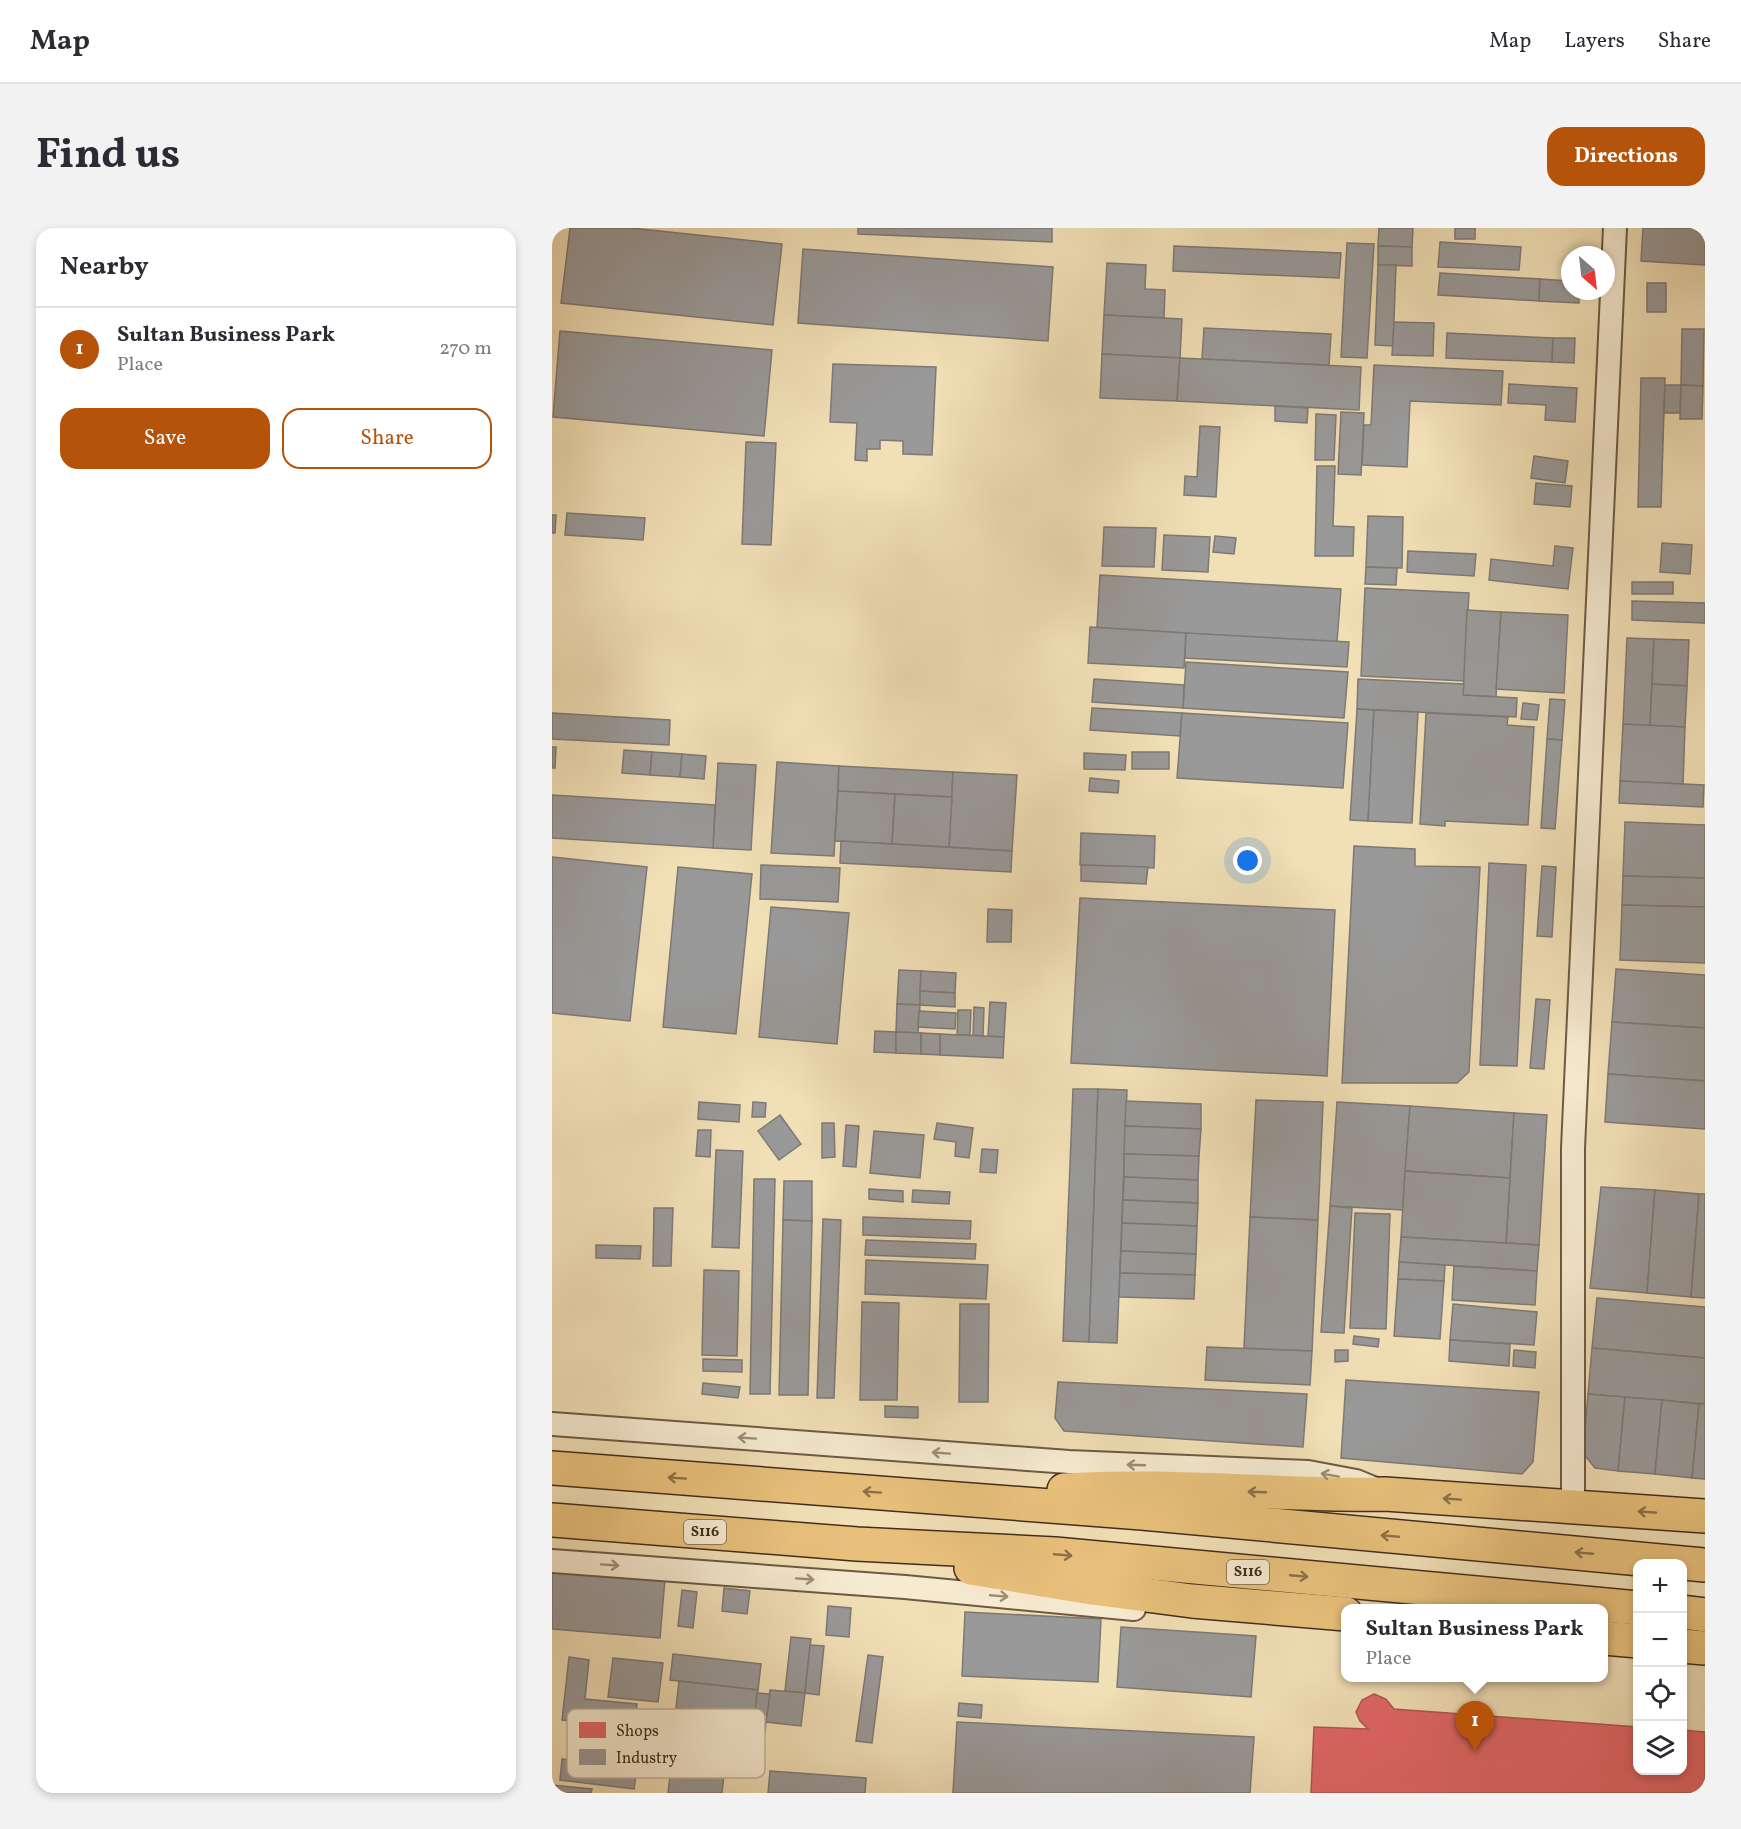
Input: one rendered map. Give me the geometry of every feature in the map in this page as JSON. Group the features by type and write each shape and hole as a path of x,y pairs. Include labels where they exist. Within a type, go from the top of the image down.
{"highway":[{"path":"552,1468 1014,1503 1705,1564"},
{"path":"1014,1503 1045,1492 1095,1488 1336,1495 1385,1494 1705,1516"},
{"name":"S116","path":"552,1520 857,1544 1055,1554 1595,1604"},
{"path":"857,1544 950,1565 1092,1588 1192,1601 1341,1614"},
{"name":"S116","path":"1608,1605 1633,1608"},
{"path":"1687,1613 1705,1615"},
{"path":"1608,1638 1633,1641"},
{"path":"1687,1646 1705,1648"}],"street":[{"path":"1573,1507 1573,1148 1615,228"},
{"path":"552,1424 1069,1462 1308,1472 1356,1481 1385,1494"},
{"path":"552,1561 905,1587 1341,1630"}],"building: Shops":[{"path":"1374,1694 1386,1699 1394,1709 1633,1727 1633,1775 1687,1775 1687,1730 1705,1732 1705,1793 1311,1793 1314,1727 1368,1729 1360,1721 1356,1712 1362,1700"}],"building: Industry":[{"path":"570,228 631,228 782,244 773,325 561,303"},
{"path":"858,228 1052,228 1052,242 858,234"},
{"path":"1379,228 1413,228 1412,247 1378,246"},
{"path":"1455,228 1475,228 1475,239 1455,239"},
{"path":"1643,228 1705,228 1705,265 1641,261"},
{"path":"1440,242 1521,247 1519,270 1438,267"},
{"path":"1347,243 1374,244 1367,358 1341,357"},
{"path":"1174,246 1341,253 1339,278 1173,271"},
{"path":"1378,246 1412,247 1412,266 1378,265"},
{"path":"803,249 1053,267 1048,341 798,323"},
{"path":"1107,263 1146,265 1145,289 1165,290 1164,318 1104,315"},
{"path":"1378,265 1396,265 1393,346 1375,345"},
{"path":"1440,273 1540,279 1539,301 1438,295"},
{"path":"1540,279 1561,280 1561,300 1579,300 1579,303 1539,301"},
{"path":"1647,283 1666,283 1666,312 1647,312"},
{"path":"1104,315 1182,319 1180,358 1102,354"},
{"path":"1394,322 1434,323 1433,356 1392,355"},
{"path":"1204,328 1331,334 1329,365 1202,359"},
{"path":"1682,329 1704,329 1703,386 1681,385"},
{"path":"560,331 772,350 764,436 553,417"},
{"path":"1447,333 1553,338 1552,362 1446,358"},
{"path":"1553,338 1575,338 1574,363 1552,362"},
{"path":"1102,354 1180,358 1177,401 1100,398"},
{"path":"1180,358 1361,367 1359,410 1177,401"},
{"path":"833,364 936,367 932,455 903,454 903,441 880,440 880,449 867,449 867,461 855,460 857,423 830,422"},
{"path":"1374,365 1503,371 1501,405 1410,401 1407,467 1362,465 1364,425 1371,425"},
{"path":"1641,378 1665,378 1661,507 1638,507"},
{"path":"1509,384 1577,388 1575,422 1545,420 1546,405 1508,403"},
{"path":"1665,385 1681,385 1680,413 1664,413"},
{"path":"1681,385 1703,386 1702,419 1680,419"},
{"path":"1275,406 1308,408 1307,423 1275,421"},
{"path":"1341,412 1364,413 1361,475 1338,474"},
{"path":"1316,414 1336,415 1334,460 1315,460"},
{"path":"1200,426 1220,427 1216,497 1184,495 1185,476 1197,477"},
{"path":"746,442 776,443 771,545 742,544"},
{"path":"1534,456 1568,461 1565,483 1531,478"},
{"path":"1317,466 1335,466 1333,526 1354,527 1353,556 1315,556"},
{"path":"1536,483 1572,486 1570,507 1534,504"},
{"path":"567,513 645,518 643,540 565,535"},
{"path":"552,515 556,515 555,533 552,533"},
{"path":"1368,516 1403,517 1402,568 1366,567"},
{"path":"1104,527 1156,528 1154,567 1102,566"},
{"path":"1164,535 1210,537 1208,572 1162,570"},
{"path":"1215,536 1236,538 1234,554 1213,552"},
{"path":"1662,543 1692,545 1690,574 1660,572"},
{"path":"1555,546 1573,548 1568,589 1489,580 1491,559 1553,566"},
{"path":"1408,551 1476,554 1474,576 1407,572"},
{"path":"1366,567 1397,568 1396,585 1365,584"},
{"path":"1100,575 1341,589 1337,642 1097,628"},
{"path":"1632,582 1673,582 1673,594 1632,594"},
{"path":"1365,588 1469,593 1464,681 1361,676"},
{"path":"1632,601 1705,603 1705,623 1632,620"},
{"path":"1467,610 1501,612 1496,697 1463,695"},
{"path":"1501,612 1568,615 1564,693 1496,689"},
{"path":"1090,627 1186,633 1184,668 1088,663"},
{"path":"1186,633 1349,642 1347,667 1185,658"},
{"path":"1627,638 1654,639 1650,726 1623,724"},
{"path":"1654,639 1689,640 1687,686 1652,684"},
{"path":"1186,662 1348,672 1344,718 1183,708"},
{"path":"1094,679 1184,685 1183,708 1092,702"},
{"path":"1358,679 1464,684 1463,695 1517,698 1516,717 1357,709"},
{"path":"1652,684 1687,686 1685,727 1650,726"},
{"path":"1550,699 1565,700 1562,740 1547,739"},
{"path":"1523,703 1539,705 1537,720 1521,719"},
{"path":"1092,708 1182,713 1180,736 1090,730"},
{"path":"1357,709 1374,710 1368,821 1350,820"},
{"path":"1374,710 1418,712 1412,823 1368,821"},
{"path":"552,713 670,720 669,745 552,739"},
{"path":"1182,713 1348,723 1343,788 1177,778"},
{"path":"1426,713 1508,717 1507,725 1534,727 1528,825 1445,821 1445,826 1420,824"},
{"path":"1623,724 1685,727 1683,784 1620,781"},
{"path":"1547,739 1562,740 1555,829 1541,828"},
{"path":"552,747 556,747 555,768 552,768"},
{"path":"624,750 652,752 650,775 622,773"},
{"path":"652,752 682,754 680,777 650,775"},
{"path":"1132,752 1169,752 1169,769 1132,769"},
{"path":"1084,753 1126,755 1125,770 1084,769"},
{"path":"682,754 706,756 704,779 680,777"},
{"path":"777,762 839,766 834,856 771,853"},
{"path":"718,763 756,765 751,850 713,848"},
{"path":"839,766 953,772 952,797 838,791"},
{"path":"953,772 1017,775 1012,851 949,847"},
{"path":"1090,778 1119,781 1118,793 1089,791"},
{"path":"1620,781 1704,785 1703,807 1619,803"},
{"path":"838,791 895,794 892,844 835,841"},
{"path":"895,794 952,797 949,847 892,844"},
{"path":"552,795 715,805 713,848 552,838"},
{"path":"1625,822 1705,825 1705,878 1623,876"},
{"path":"1081,833 1155,836 1154,868 1080,865"},
{"path":"841,841 1012,851 1011,872 840,863"},
{"path":"1354,846 1415,849 1415,866 1480,867 1469,1072 1457,1083 1342,1083"},
{"path":"552,857 647,867 630,1021 552,1013"},
{"path":"1489,863 1526,865 1517,1066 1480,1065"},
{"path":"761,865 840,868 838,902 760,899"},
{"path":"1081,865 1148,867 1146,884 1081,881"},
{"path":"1542,866 1556,867 1552,937 1537,936"},
{"path":"678,867 752,874 736,1034 663,1027"},
{"path":"1623,876 1705,878 1705,907 1622,905"},
{"path":"1080,898 1335,910 1327,1076 1071,1063"},
{"path":"1622,905 1705,907 1705,963 1620,960"},
{"path":"771,907 849,913 837,1044 759,1037"},
{"path":"988,909 1012,910 1011,942 987,942"},
{"path":"1616,969 1705,975 1705,1028 1612,1022"},
{"path":"899,970 921,971 920,1005 897,1004"},
{"path":"921,971 956,973 955,993 920,991"},
{"path":"920,991 955,993 955,1007 920,1005"},
{"path":"1536,999 1550,1000 1544,1069 1530,1068"},
{"path":"990,1002 1006,1003 1004,1037 988,1036"},
{"path":"897,1004 920,1005 918,1033 896,1032"},
{"path":"974,1007 984,1008 983,1036 973,1035"},
{"path":"958,1010 971,1010 970,1035 957,1035"},
{"path":"919,1011 956,1013 955,1029 918,1027"},
{"path":"1612,1022 1705,1028 1705,1081 1608,1074"},
{"path":"875,1031 896,1032 896,1053 874,1052"},
{"path":"896,1032 921,1033 921,1054 896,1053"},
{"path":"921,1033 940,1034 940,1055 921,1054"},
{"path":"940,1034 1004,1037 1003,1058 940,1055"},
{"path":"1608,1074 1705,1081 1705,1129 1605,1122"},
{"path":"1073,1089 1098,1089 1089,1342 1063,1341"},
{"path":"1098,1089 1127,1090 1117,1343 1089,1342"},
{"path":"1256,1100 1323,1102 1318,1220 1250,1217"},
{"path":"1126,1101 1201,1104 1201,1129 1125,1126"},
{"path":"699,1102 740,1105 739,1122 698,1119"},
{"path":"753,1102 766,1103 765,1117 752,1117"},
{"path":"1337,1102 1410,1106 1403,1210 1330,1206"},
{"path":"1410,1106 1514,1113 1510,1178 1405,1171"},
{"path":"1514,1113 1547,1115 1539,1245 1506,1243"},
{"path":"780,1115 801,1144 779,1160 758,1131"},
{"path":"822,1123 834,1123 835,1157 822,1158"},
{"path":"937,1123 973,1128 969,1158 955,1156 956,1142 934,1139"},
{"path":"846,1125 859,1126 856,1167 843,1166"},
{"path":"1125,1126 1201,1129 1199,1156 1124,1154"},
{"path":"698,1130 711,1130 710,1157 696,1156"},
{"path":"874,1131 924,1135 920,1178 870,1173"},
{"path":"982,1149 998,1150 996,1173 980,1172"},
{"path":"716,1150 743,1151 739,1248 712,1247"},
{"path":"1124,1154 1199,1156 1198,1180 1124,1177"},
{"path":"1405,1171 1510,1178 1506,1243 1401,1237"},
{"path":"1124,1177 1198,1180 1198,1203 1123,1200"},
{"path":"754,1179 775,1179 770,1394 750,1394"},
{"path":"784,1181 812,1181 812,1221 783,1220"},
{"path":"1601,1187 1655,1190 1647,1293 1590,1288"},
{"path":"869,1189 903,1191 903,1202 869,1199"},
{"path":"913,1190 950,1192 949,1204 912,1202"},
{"path":"1655,1190 1699,1194 1691,1297 1647,1293"},
{"path":"1699,1194 1705,1194 1705,1298 1691,1297"},
{"path":"1123,1200 1198,1203 1197,1226 1122,1223"},
{"path":"1330,1206 1352,1208 1344,1333 1321,1332"},
{"path":"654,1208 673,1208 671,1266 653,1266"},
{"path":"1355,1213 1390,1214 1386,1329 1350,1328"},
{"path":"863,1217 971,1221 970,1239 863,1235"},
{"path":"1250,1217 1318,1220 1312,1351 1244,1348"},
{"path":"823,1219 841,1220 834,1398 817,1398"},
{"path":"783,1220 812,1221 808,1395 779,1395"},
{"path":"1122,1223 1197,1226 1196,1254 1121,1251"},
{"path":"1401,1237 1539,1245 1537,1271 1399,1262"},
{"path":"866,1240 976,1244 975,1259 865,1255"},
{"path":"596,1245 641,1246 640,1259 596,1258"},
{"path":"1121,1251 1196,1254 1195,1275 1120,1273"},
{"path":"866,1260 988,1265 986,1299 865,1294"},
{"path":"1399,1262 1445,1265 1444,1281 1398,1279"},
{"path":"1454,1266 1537,1271 1535,1305 1452,1300"},
{"path":"704,1270 739,1271 737,1356 702,1355"},
{"path":"1120,1273 1195,1275 1194,1299 1119,1297"},
{"path":"1398,1279 1444,1281 1440,1339 1394,1336"},
{"path":"1597,1298 1705,1307 1705,1358 1592,1348"},
{"path":"862,1302 899,1303 897,1400 860,1400"},
{"path":"960,1304 989,1304 988,1402 959,1402"},
{"path":"1453,1304 1537,1312 1534,1345 1450,1340"},
{"path":"1354,1336 1379,1339 1378,1347 1353,1344"},
{"path":"1450,1340 1510,1344 1509,1366 1449,1361"},
{"path":"1207,1347 1312,1351 1310,1385 1205,1380"},
{"path":"1592,1348 1705,1358 1705,1404 1588,1394"},
{"path":"1335,1350 1348,1350 1348,1361 1335,1362"},
{"path":"1514,1350 1536,1352 1535,1368 1513,1366"},
{"path":"703,1359 742,1360 742,1372 703,1371"},
{"path":"1346,1380 1539,1392 1533,1462 1522,1474 1341,1458"},
{"path":"1058,1382 1307,1394 1303,1447 1064,1431 1055,1418"},
{"path":"703,1383 740,1387 738,1398 702,1394"},
{"path":"1588,1394 1625,1397 1618,1471 1595,1468 1583,1453"},
{"path":"1625,1397 1662,1400 1655,1474 1618,1471"},
{"path":"1662,1400 1699,1404 1692,1478 1655,1474"},
{"path":"1699,1404 1705,1404 1705,1479 1692,1478"},
{"path":"885,1406 918,1407 918,1418 885,1417"},
{"path":"552,1570 665,1579 660,1638 552,1629"},
{"path":"724,1588 750,1591 747,1614 722,1611"},
{"path":"682,1590 697,1592 693,1628 678,1626"},
{"path":"828,1606 851,1608 849,1637 826,1635"},
{"path":"965,1612 1101,1619 1098,1682 962,1676"},
{"path":"1121,1627 1256,1636 1251,1697 1117,1687"},
{"path":"791,1637 811,1639 805,1693 785,1691"},
{"path":"810,1645 824,1646 819,1695 805,1693"},
{"path":"673,1654 761,1664 758,1690 670,1680"},
{"path":"868,1655 883,1657 872,1743 856,1741"},
{"path":"569,1657 589,1660 585,1699 637,1704 637,1709 567,1709 567,1720 562,1720"},
{"path":"613,1658 663,1663 658,1702 608,1697"},
{"path":"679,1681 758,1690 756,1709 676,1708"},
{"path":"770,1690 805,1693 801,1726 766,1722"},
{"path":"757,1693 770,1694 767,1715 765,1715 765,1709 755,1709"},
{"path":"959,1703 982,1705 981,1718 958,1716"},
{"path":"957,1722 1254,1737 1250,1793 953,1793"},
{"path":"562,1759 567,1760 567,1778 636,1778 634,1789 560,1780"},
{"path":"770,1771 866,1778 865,1793 768,1793"},
{"path":"670,1778 724,1778 722,1793 668,1793"},
{"path":"552,1785 592,1789 591,1793 552,1793"}],"place":[{"name":"Sultan Business Park","path":"1475,1751"}]}
